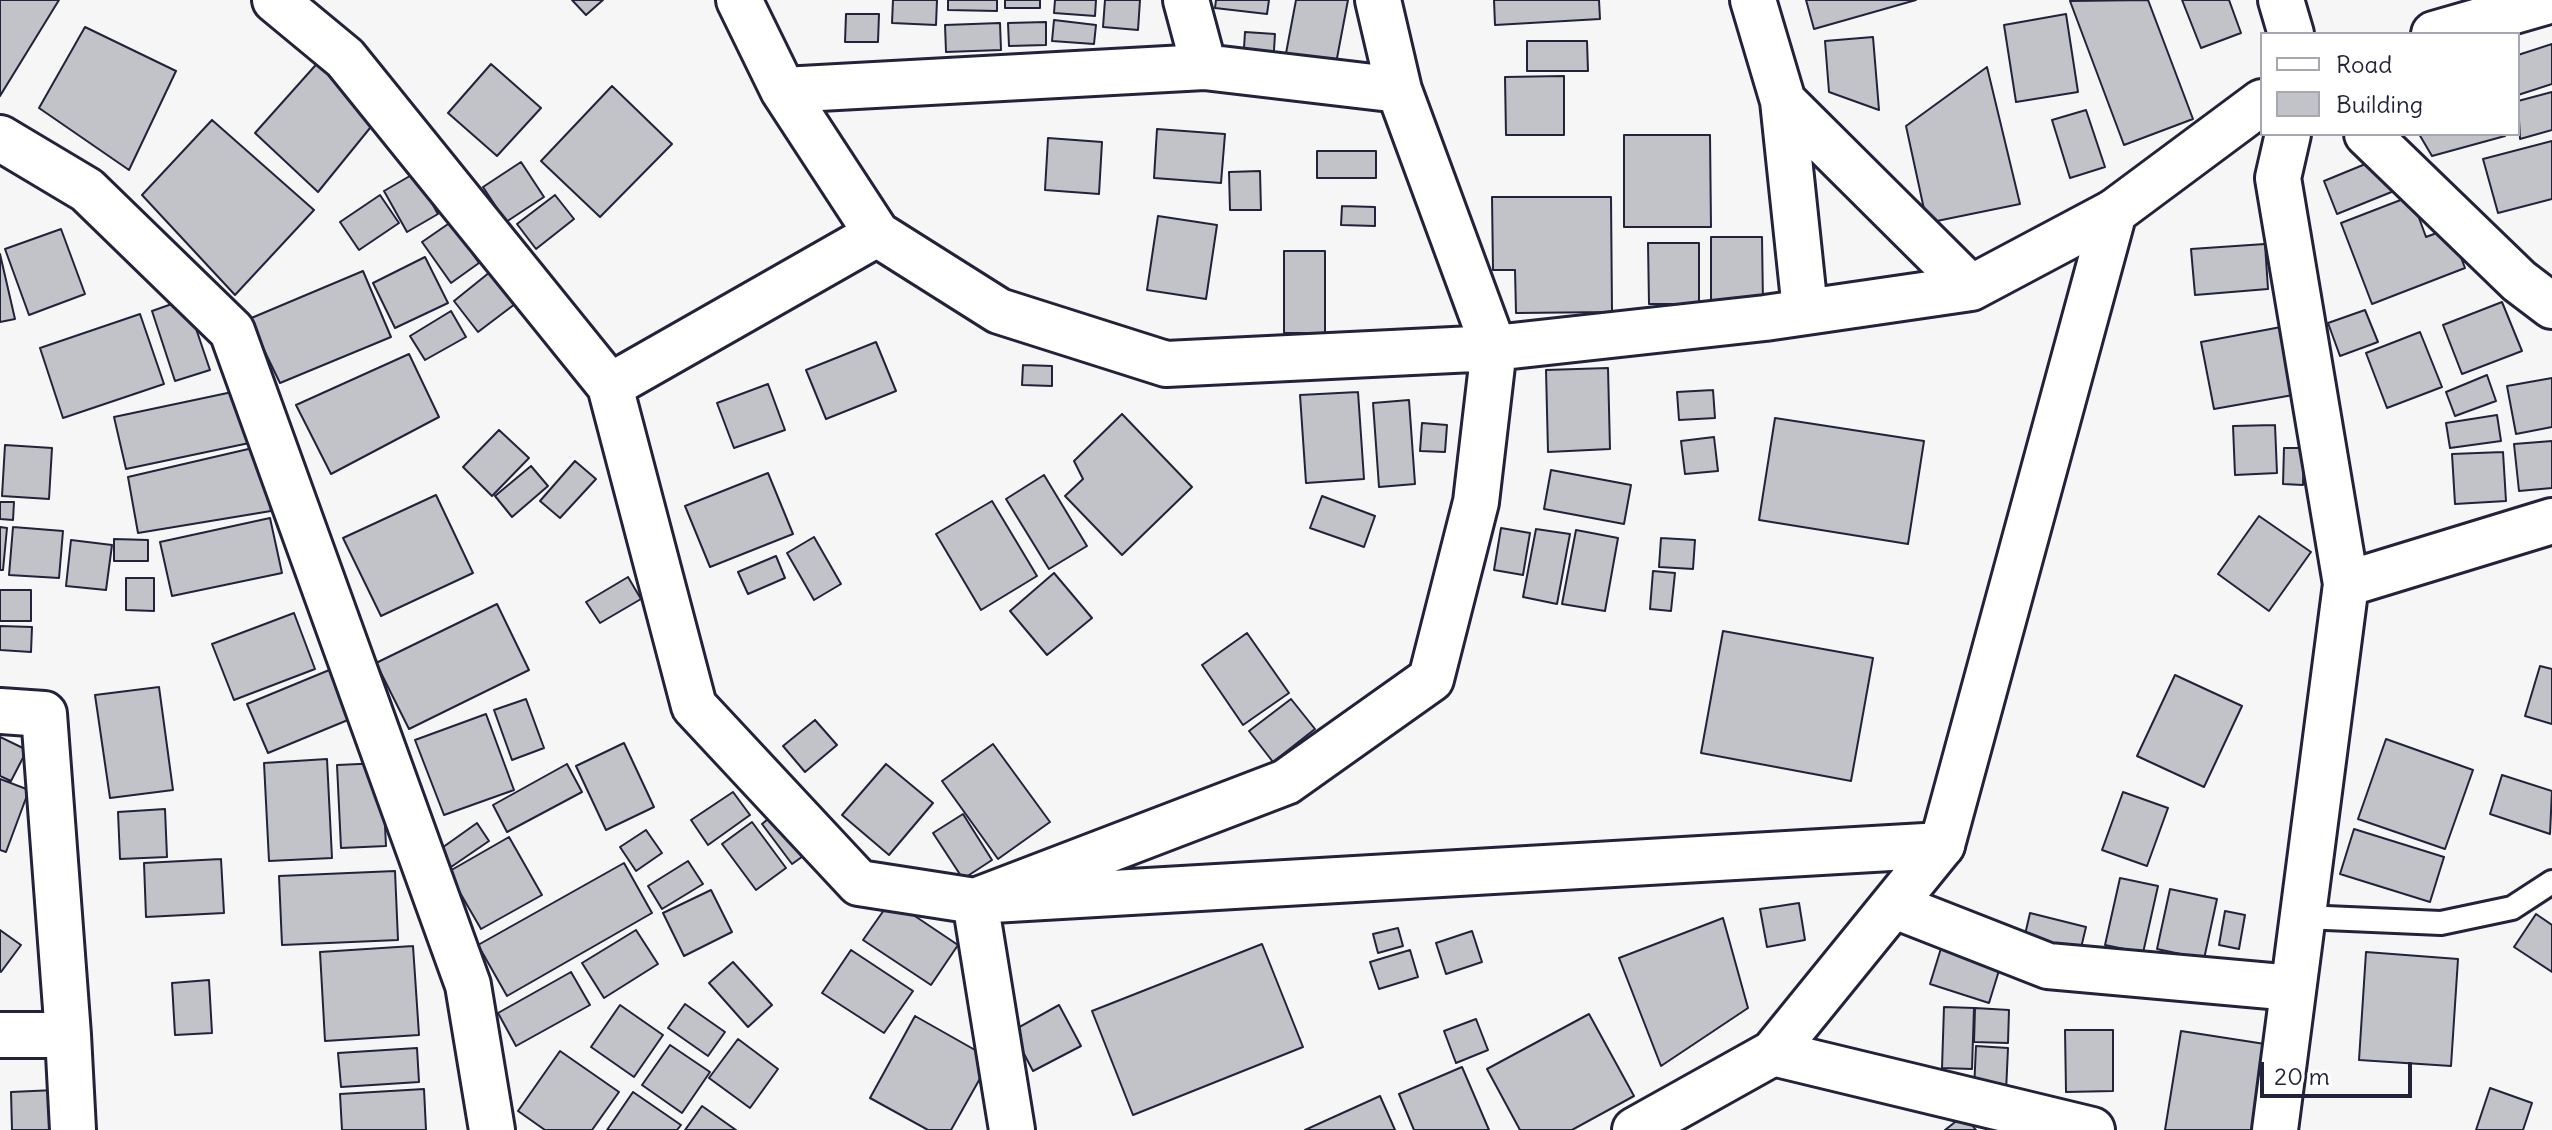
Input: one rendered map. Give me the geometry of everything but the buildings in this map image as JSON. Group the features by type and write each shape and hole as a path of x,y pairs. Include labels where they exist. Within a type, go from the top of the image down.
{"street":[{"path":"275,0 345,58 610,386 694,706 859,883 975,901 1942,845"},
{"path":"739,0 783,90 877,234 999,311 1166,364 1494,348 1971,288 2114,212 2260,103"},
{"path":"1186,0 1204,67"},
{"path":"975,901 1286,782 1431,679 1476,502 1494,348 1399,90 1378,0"},
{"path":"1753,0 1783,101 1805,310"},
{"path":"2281,0 2290,32"},
{"path":"2441,32 2552,0"},
{"path":"783,90 1204,67 1399,90"},
{"path":"1783,101 1971,288"},
{"path":"2275,1130 2346,584 2278,178 2288,136"},
{"path":"2369,136 2519,281 2552,306"},
{"path":"0,138 87,190 232,331 468,985 492,1130"},
{"path":"1635,1130 1773,1053 1942,845 2114,212"},
{"path":"610,386 877,234"},
{"path":"2346,584 2552,521"},
{"path":"0,711 44,714 73,1130"},
{"path":"975,901 1012,1130"},
{"path":"1895,906 2048,966 2293,988"},
{"path":"0,1035 68,1035"},
{"path":"1773,1053 2092,1130"}],"lane":[{"path":"2303,917 2441,923 2512,908 2552,882"}]}
